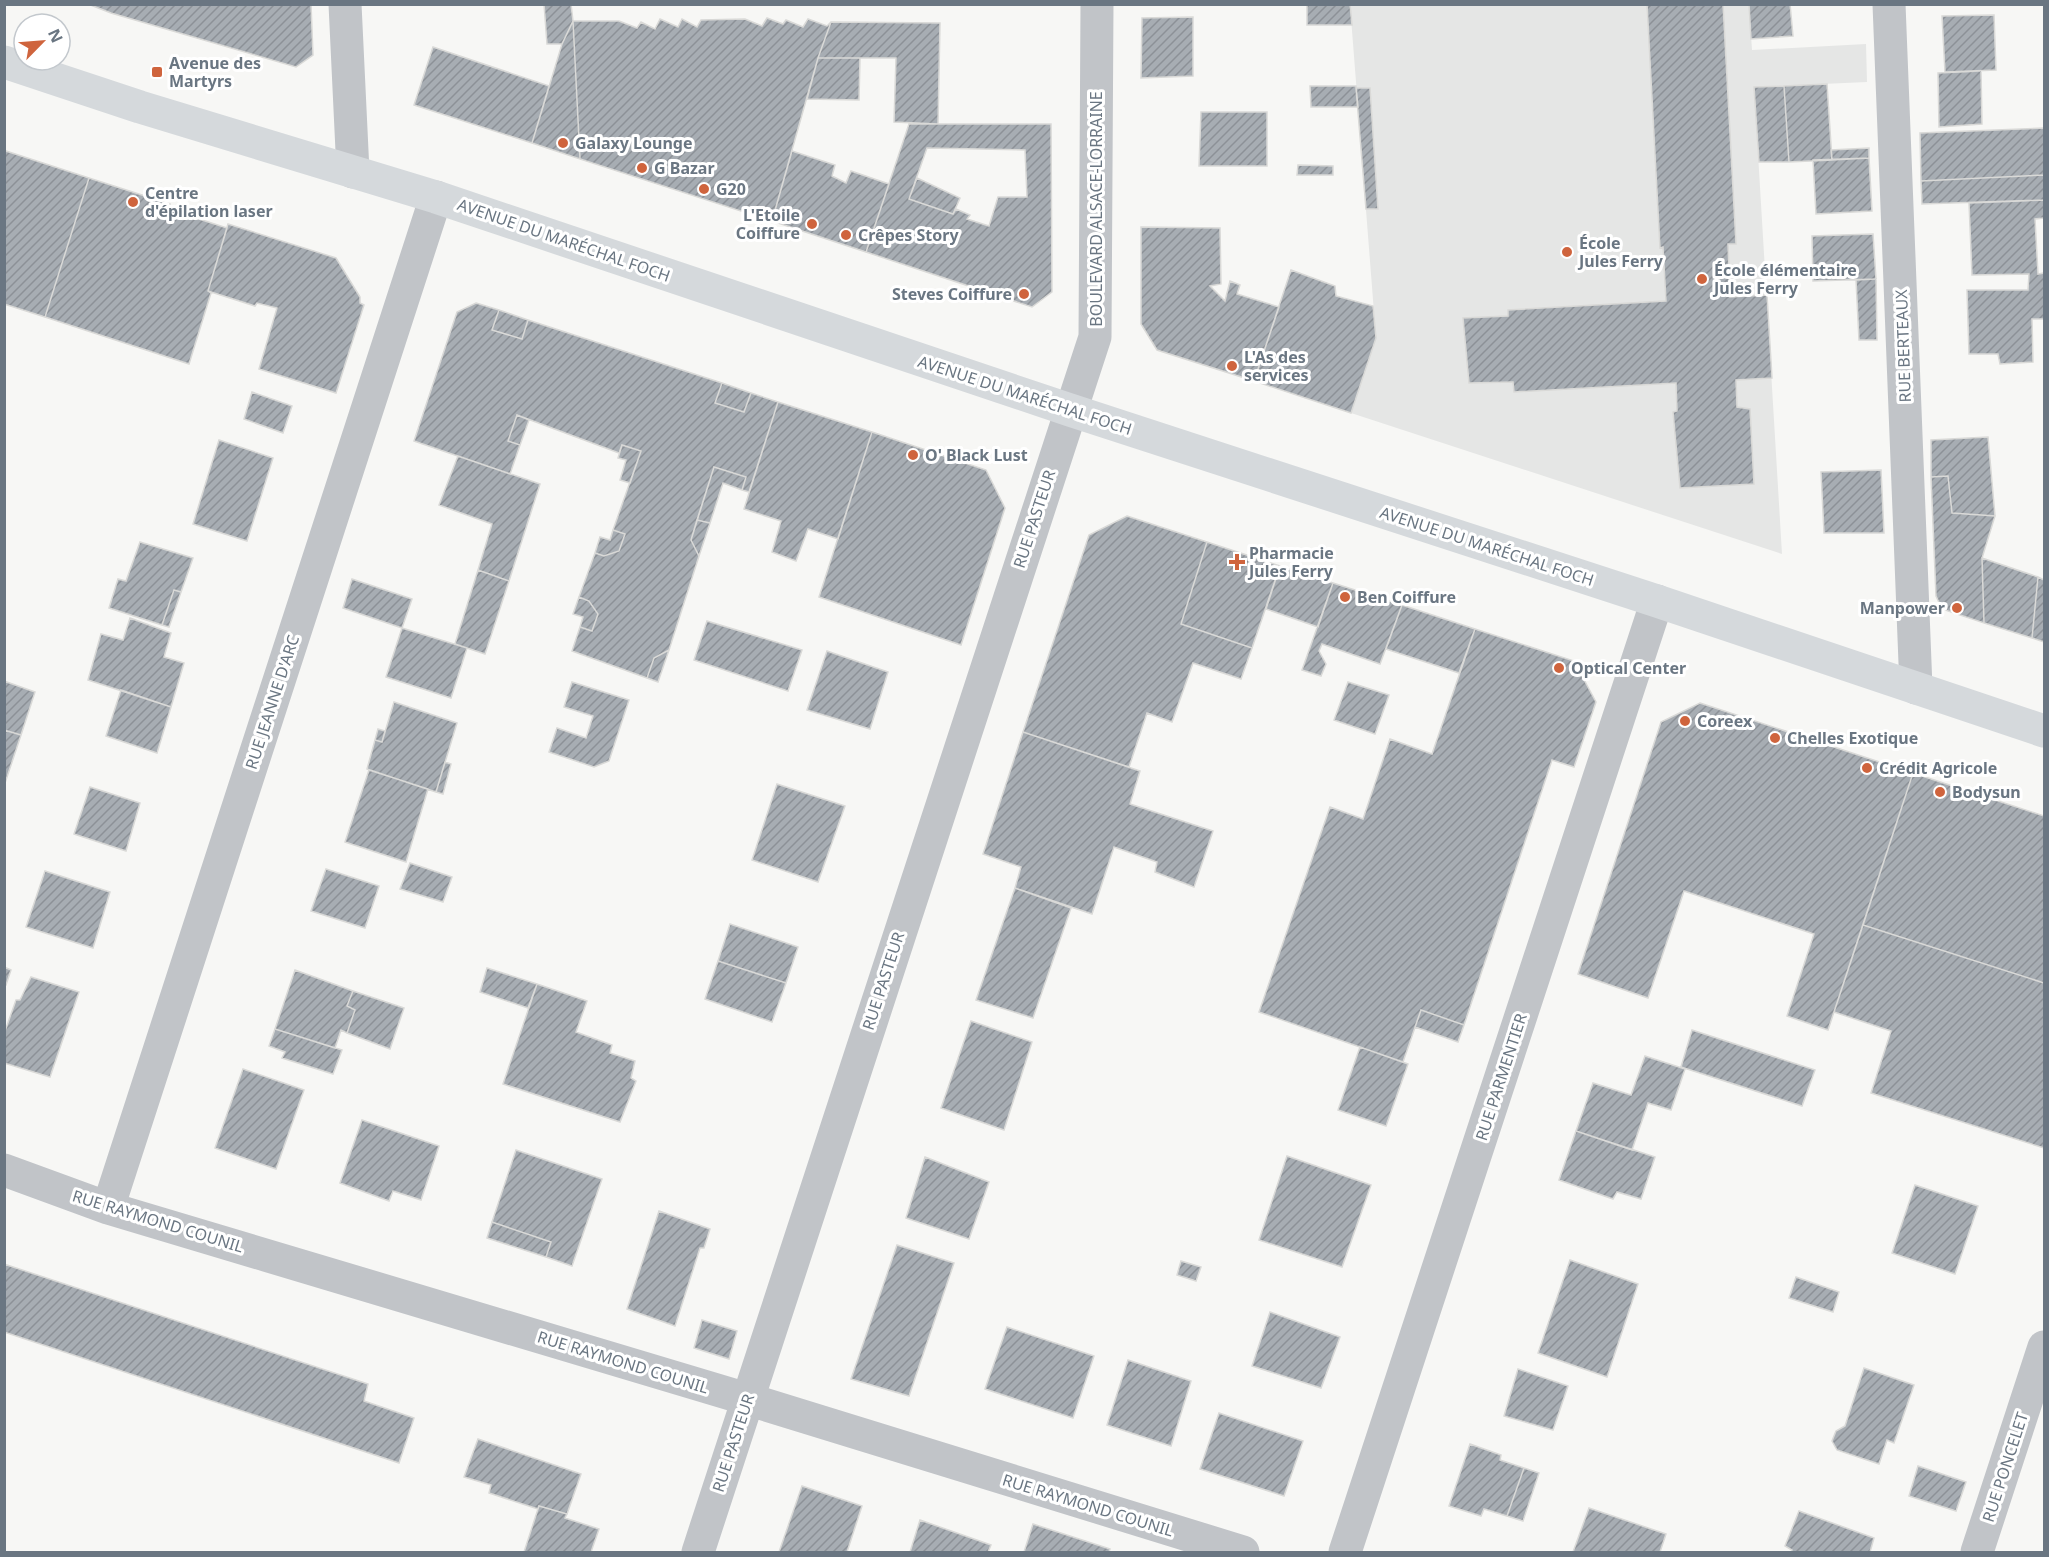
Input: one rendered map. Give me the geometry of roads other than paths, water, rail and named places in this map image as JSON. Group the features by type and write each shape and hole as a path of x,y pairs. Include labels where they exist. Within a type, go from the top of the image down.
{"street":[{"path":"345,4 353,172"},
{"name":"BOULEVARD ALSACE-LORRAINE","path":"1070,410 1095,337 1097,4"},
{"name":"RUE BERTEAUX","path":"1889,4 1916,688"},
{"name":"AVENUE DU MARÉCHAL FOCH","path":"4,62 140,107 436,197 1070,410 1657,601 2044,732"},
{"name":"RUE JEANNE D'ARC","path":"108,1208 436,197"},
{"name":"RUE PASTEUR","path":"698,1552 1070,410"},
{"name":"RUE PARMENTIER","path":"1345,1552 1657,601"},
{"name":"RUE RAYMOND COUNIL","path":"4,1170 108,1208 747,1399 1243,1552"},
{"name":"RUE PONCELET","path":"1977,1552 2044,1347"}],"place":[{"name":"Avenue des Martyrs","path":"157,72"},
{"name":"Galaxy Lounge","path":"563,143"},
{"name":"G Bazar","path":"642,168"},
{"name":"G20","path":"704,189"},
{"name":"Centre d'épilation laser","path":"133,202"},
{"name":"L'Etoile Coiffure","path":"812,224"},
{"name":"Crêpes Story","path":"846,235"},
{"name":"École Jules Ferry","path":"1567,252"},
{"name":"École élémentaire Jules Ferry","path":"1702,279"},
{"name":"Steves Coiffure","path":"1024,294"},
{"name":"L'As des services","path":"1232,366"},
{"name":"O' Black Lust","path":"913,455"},
{"name":"Pharmacie Jules Ferry","path":"1237,562"},
{"name":"Ben Coiffure","path":"1345,597"},
{"name":"Manpower","path":"1957,608"},
{"name":"Optical Center","path":"1559,668"},
{"name":"Coreex","path":"1685,721"},
{"name":"Chelles Exotique","path":"1775,738"},
{"name":"Crédit Agricole","path":"1867,768"},
{"name":"Bodysun","path":"1940,792"}]}
